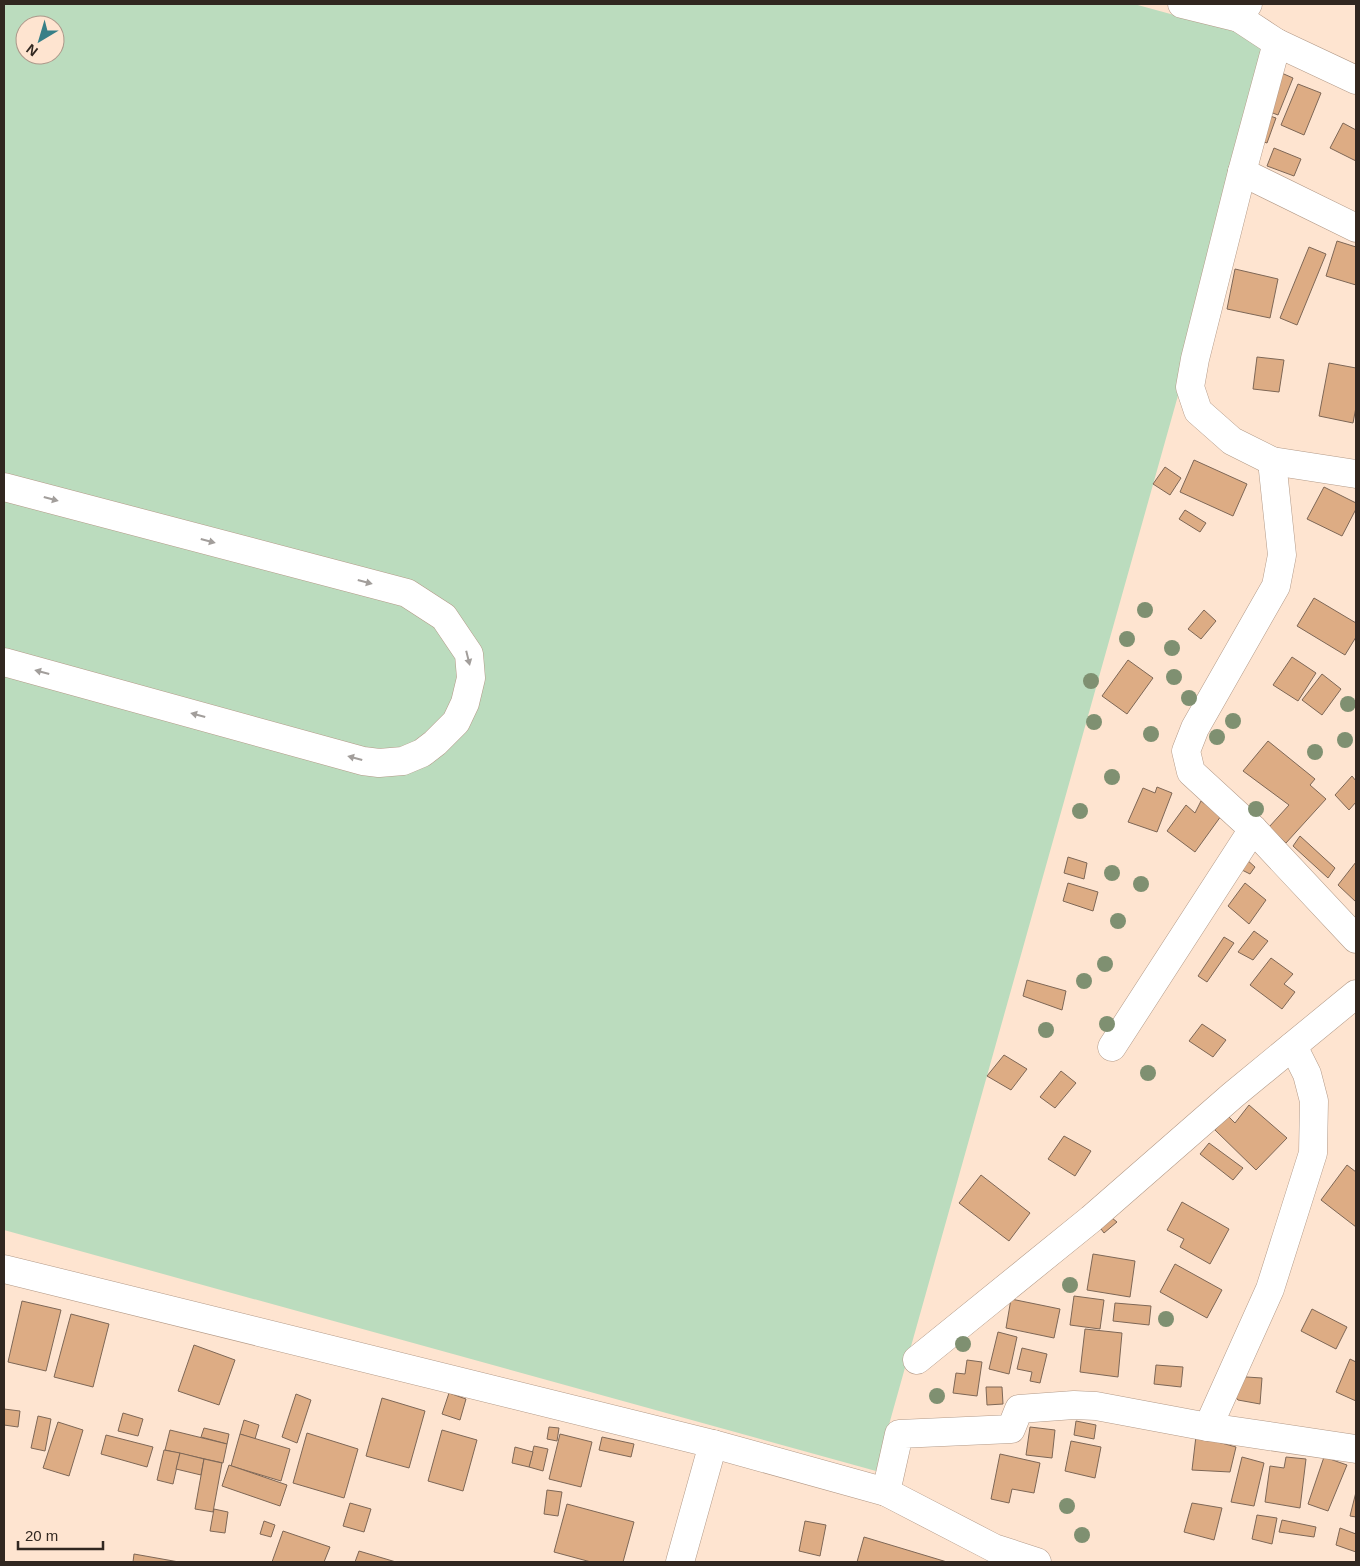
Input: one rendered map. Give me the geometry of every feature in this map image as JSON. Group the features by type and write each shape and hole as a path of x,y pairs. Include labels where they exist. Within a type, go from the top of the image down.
{"street":[{"path":"1182,4 1243,11 1277,43 1356,80"},
{"path":"1277,43 1242,172 1195,359 1190,387 1198,412 1232,441 1272,461 1356,474"},
{"path":"1242,172 1356,228"},
{"path":"1272,461 1282,555 1276,586 1195,728 1186,751 1191,772 1253,829 1356,939"},
{"path":"4,486 407,593 444,617 469,654 471,678 465,703 456,722 435,742 422,753 403,761 379,763 362,761 4,662"},
{"path":"1112,1047 1253,829"},
{"path":"917,1360 1092,1219 1233,1095 1356,994"},
{"path":"1208,1427 1270,1289 1314,1153 1314,1101 1307,1074 1292,1046"},
{"path":"4,1269 713,1444 886,1492 992,1555 1036,1562"},
{"path":"886,1492 899,1434 1011,1430 1019,1409 1074,1405 1096,1406 1208,1427 1356,1449"},
{"path":"680,1562 713,1444"}],"green space":[{"path":"4,4 1134,4 1277,43 876,1471 4,1230"}],"building":[{"path":"1277,71 1293,78 1278,115 1262,109"},
{"path":"1298,84 1321,93 1304,135 1281,125"},
{"path":"1261,113 1276,118 1267,143 1253,138"},
{"path":"1343,123 1356,130 1356,161 1330,148"},
{"path":"1274,148 1301,159 1294,176 1267,166"},
{"path":"1337,241 1356,247 1356,285 1326,276"},
{"path":"1309,247 1326,254 1297,325 1280,318"},
{"path":"1235,269 1278,279 1270,318 1227,309"},
{"path":"1257,357 1284,360 1279,392 1253,389"},
{"path":"1329,363 1356,368 1356,407 1353,423 1319,416"},
{"path":"1194,460 1247,484 1233,516 1180,492"},
{"path":"1165,467 1181,478 1170,495 1153,484"},
{"path":"1324,487 1356,503 1356,509 1342,536 1307,519"},
{"path":"1185,510 1206,523 1200,532 1179,519"},
{"path":"1314,598 1356,623 1356,637 1345,655 1297,626"},
{"path":"1204,610 1216,621 1201,639 1188,629"},
{"path":"1292,657 1316,673 1298,701 1273,685"},
{"path":"1128,660 1153,678 1127,714 1102,696"},
{"path":"1322,674 1341,689 1322,715 1302,700"},
{"path":"1268,741 1315,779 1310,785 1326,799 1286,843 1269,827 1289,805 1243,771"},
{"path":"1352,776 1356,781 1356,802 1349,810 1335,795"},
{"path":"1157,787 1172,793 1157,832 1128,822 1143,788 1155,793"},
{"path":"1201,801 1221,816 1195,852 1167,831 1186,805 1195,813"},
{"path":"1300,836 1335,868 1328,878 1293,846"},
{"path":"1068,857 1087,863 1084,879 1064,873"},
{"path":"1246,859 1255,867 1250,874 1240,869"},
{"path":"1356,862 1356,902 1338,885"},
{"path":"1068,883 1098,892 1093,911 1063,901"},
{"path":"1245,883 1266,900 1249,924 1228,906"},
{"path":"1254,931 1268,941 1253,960 1238,952"},
{"path":"1224,937 1234,943 1207,982 1198,976"},
{"path":"1271,958 1293,974 1284,984 1295,992 1282,1009 1250,985"},
{"path":"1027,980 1066,991 1062,1010 1023,996"},
{"path":"1202,1024 1226,1040 1213,1057 1189,1041"},
{"path":"1004,1055 1027,1069 1011,1090 987,1076"},
{"path":"1061,1071 1076,1083 1055,1108 1040,1097"},
{"path":"1249,1105 1287,1138 1256,1170 1215,1130 1228,1116 1235,1123"},
{"path":"1064,1136 1091,1151 1075,1176 1048,1159"},
{"path":"1209,1143 1243,1168 1233,1180 1200,1154"},
{"path":"1347,1165 1356,1172 1356,1227 1321,1200"},
{"path":"981,1175 1030,1213 1009,1241 959,1203"},
{"path":"1182,1202 1229,1229 1210,1264 1180,1247 1184,1239 1167,1230"},
{"path":"1107,1214 1117,1222 1104,1233 1096,1222"},
{"path":"1093,1254 1135,1261 1130,1297 1087,1290"},
{"path":"1175,1264 1222,1290 1207,1318 1160,1292"},
{"path":"1074,1296 1104,1300 1100,1329 1070,1325"},
{"path":"1011,1299 1060,1309 1054,1338 1006,1328"},
{"path":"22,1301 61,1310 46,1371 8,1362"},
{"path":"1115,1303 1151,1306 1149,1325 1113,1321"},
{"path":"1312,1309 1347,1327 1336,1349 1301,1331"},
{"path":"71,1314 109,1324 93,1387 54,1377"},
{"path":"1085,1329 1122,1333 1118,1377 1080,1372"},
{"path":"998,1332 1017,1337 1009,1374 989,1369"},
{"path":"194,1345 235,1360 219,1405 178,1391"},
{"path":"1022,1348 1047,1354 1040,1383 1030,1381 1032,1372 1017,1369"},
{"path":"1350,1359 1356,1362 1356,1401 1336,1392"},
{"path":"967,1360 982,1362 977,1396 953,1393 956,1373 965,1374"},
{"path":"1156,1365 1183,1367 1181,1387 1154,1384"},
{"path":"1231,1376 1262,1378 1260,1404 1238,1400 1230,1390"},
{"path":"986,1387 1002,1387 1003,1404 987,1405"},
{"path":"449,1393 466,1399 460,1420 442,1414"},
{"path":"296,1394 311,1400 297,1443 282,1437"},
{"path":"382,1398 425,1411 409,1468 366,1456"},
{"path":"4,1409 20,1411 18,1427 4,1425"},
{"path":"123,1413 143,1419 138,1436 118,1431"},
{"path":"38,1416 51,1419 45,1451 31,1448"},
{"path":"244,1420 259,1425 255,1439 240,1434"},
{"path":"1076,1421 1096,1425 1094,1439 1074,1435"},
{"path":"58,1422 83,1430 69,1476 43,1468"},
{"path":"549,1427 559,1428 557,1441 547,1439"},
{"path":"1030,1427 1055,1430 1052,1458 1026,1455"},
{"path":"204,1428 229,1434 227,1444 201,1437"},
{"path":"170,1430 227,1444 223,1463 165,1450"},
{"path":"442,1430 477,1440 463,1491 428,1481"},
{"path":"307,1433 358,1449 344,1498 293,1483"},
{"path":"240,1434 290,1449 281,1481 231,1466"},
{"path":"560,1434 592,1442 581,1487 549,1479"},
{"path":"106,1435 153,1447 147,1467 101,1454"},
{"path":"1196,1436 1236,1447 1230,1472 1192,1470"},
{"path":"602,1437 634,1444 631,1457 599,1450"},
{"path":"1071,1441 1101,1447 1095,1478 1065,1471"},
{"path":"534,1446 548,1449 543,1471 529,1467"},
{"path":"515,1447 533,1452 529,1467 512,1463"},
{"path":"164,1450 180,1453 173,1484 157,1480"},
{"path":"180,1453 204,1459 201,1475 176,1469"},
{"path":"1000,1454 1040,1463 1034,1493 1012,1489 1009,1503 991,1499"},
{"path":"1242,1457 1264,1463 1254,1506 1231,1502"},
{"path":"1286,1457 1306,1459 1300,1508 1265,1502 1270,1466 1284,1468"},
{"path":"1324,1457 1347,1465 1328,1511 1308,1504"},
{"path":"204,1459 222,1463 213,1512 195,1509"},
{"path":"229,1465 287,1485 280,1506 222,1486"},
{"path":"547,1490 562,1492 558,1516 544,1514"},
{"path":"1356,1492 1356,1517 1350,1516"},
{"path":"350,1503 371,1509 364,1532 343,1526"},
{"path":"1192,1503 1222,1508 1214,1540 1184,1532"},
{"path":"567,1504 634,1522 623,1562 591,1562 554,1552"},
{"path":"214,1509 228,1512 225,1533 210,1531"},
{"path":"1257,1515 1277,1518 1272,1544 1252,1539"},
{"path":"1282,1520 1316,1527 1314,1537 1279,1532"},
{"path":"264,1521 275,1525 271,1537 260,1534"},
{"path":"805,1521 826,1525 820,1556 799,1551"},
{"path":"1340,1528 1356,1534 1356,1552 1336,1545"},
{"path":"283,1531 330,1547 324,1562 272,1562"},
{"path":"864,1537 947,1562 857,1562"},
{"path":"359,1551 396,1562 355,1562"},
{"path":"134,1554 179,1562 133,1562"}]}
